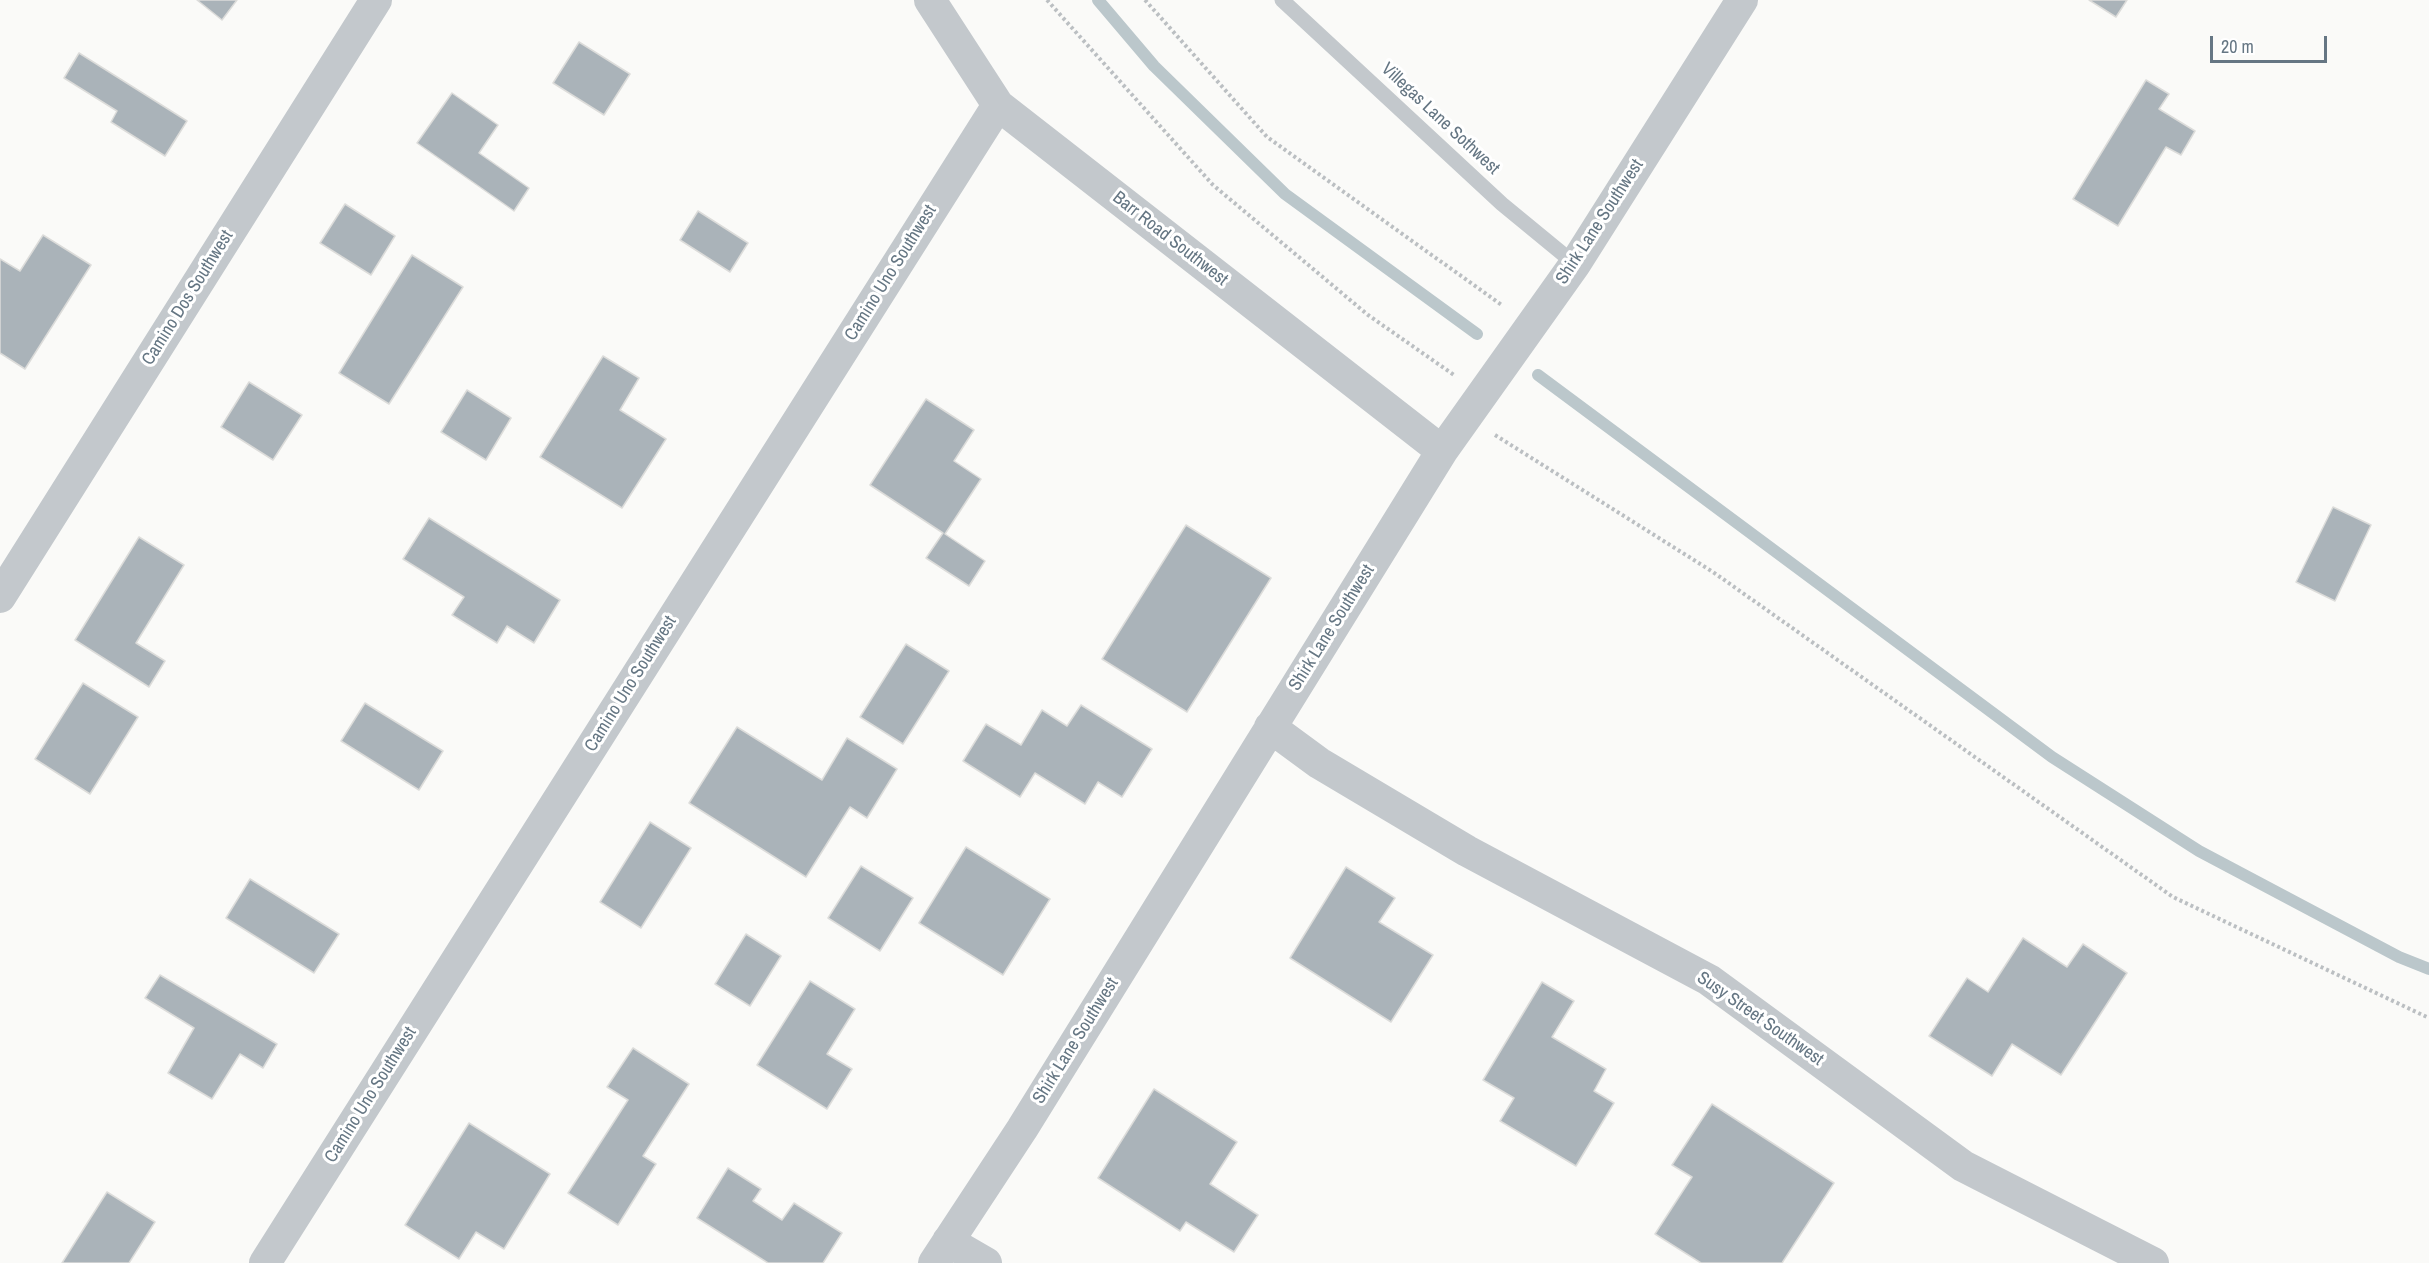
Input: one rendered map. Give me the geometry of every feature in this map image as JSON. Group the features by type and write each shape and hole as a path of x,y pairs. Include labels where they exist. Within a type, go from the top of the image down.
{"street":[{"name":"Camino Dos Southwest","path":"0,597 376,0"},
{"name":"Barr Road Southwest","path":"930,0 998,105 1442,451"},
{"name":"Shirk Lane Southwest","path":"941,1252 1028,1119 1442,451 1575,264 1742,0"},
{"name":"Camino Uno Southwest","path":"265,1263 998,105"},
{"name":"Susy Street Southwest","path":"1270,728 1319,764 1467,851 1709,981 1963,1166 2152,1263"},
{"path":"941,1252 986,1263"}],"lane":[{"name":"Villegas Lane Sothwest","path":"1282,0 1502,204 1575,264"}],"path":[{"path":"1047,0 1214,185 1474,405 2173,897 2429,1018"},
{"path":"1145,0 1268,137 1530,326"}],"building":[{"path":"197,0 237,0 222,20"},
{"path":"2089,0 2127,0 2116,17"},
{"path":"579,42 630,74 604,115 553,83"},
{"path":"79,53 187,121 165,156 111,122 117,111 64,78"},
{"path":"2146,80 2169,94 2159,109 2195,131 2181,155 2166,147 2118,226 2073,199"},
{"path":"452,93 498,125 479,153 529,188 514,211 417,143"},
{"path":"345,204 395,236 371,275 320,243"},
{"path":"698,211 748,243 730,272 680,240"},
{"path":"43,235 91,265 25,369 0,353 0,259 20,271"},
{"path":"412,255 463,287 389,404 339,373"},
{"path":"603,356 639,378 620,410 666,439 622,508 540,457"},
{"path":"249,382 302,415 273,460 221,427"},
{"path":"467,390 511,418 486,460 441,432"},
{"path":"926,399 974,430 954,461 981,479 945,534 985,561 969,586 926,558 943,533 870,485"},
{"path":"2333,507 2371,525 2335,601 2296,582"},
{"path":"429,518 560,600 534,643 507,626 497,643 452,615 464,597 403,559"},
{"path":"1186,525 1271,578 1187,712 1102,659"},
{"path":"139,537 184,565 136,643 165,661 149,687 75,640"},
{"path":"906,644 949,671 903,744 860,717"},
{"path":"83,683 138,717 90,794 35,759"},
{"path":"365,703 443,751 419,790 341,741"},
{"path":"1081,705 1152,749 1122,797 1098,782 1085,804 1035,773 1020,797 963,761 986,724 1021,745 1042,710 1067,726"},
{"path":"737,727 822,780 847,738 897,769 867,818 850,807 806,877 689,803"},
{"path":"650,822 691,848 641,928 600,902"},
{"path":"966,847 1050,899 1003,975 919,923"},
{"path":"861,866 913,898 880,951 828,918"},
{"path":"1346,867 1395,898 1379,922 1433,955 1391,1022 1290,958"},
{"path":"250,879 339,934 314,973 226,918"},
{"path":"746,934 781,956 750,1006 715,984"},
{"path":"2023,938 2067,967 2083,944 2127,973 2061,1075 2012,1044 1992,1076 1929,1036 1967,978 1988,992"},
{"path":"160,975 277,1044 263,1068 240,1054 212,1099 168,1073 194,1028 145,998"},
{"path":"810,981 855,1009 827,1054 852,1069 827,1109 757,1065"},
{"path":"1542,982 1574,1001 1552,1037 1606,1069 1594,1091 1614,1103 1576,1166 1500,1121 1514,1098 1483,1080"},
{"path":"633,1048 689,1084 643,1156 656,1164 618,1225 568,1193 628,1100 607,1087"},
{"path":"1154,1089 1237,1142 1210,1184 1258,1215 1234,1252 1186,1222 1180,1231 1098,1178"},
{"path":"1712,1104 1834,1183 1782,1263 1701,1263 1655,1234 1692,1177 1672,1165"},
{"path":"469,1123 550,1174 504,1249 476,1232 459,1259 405,1225"},
{"path":"728,1168 761,1189 753,1201 782,1220 794,1203 842,1233 823,1263 768,1263 697,1218"},
{"path":"107,1192 155,1222 129,1263 62,1263"}],"waterway":[{"path":"1098,0 1154,66 1285,194 1477,334"},
{"path":"1538,375 2052,757 2199,851 2399,957 2429,969"}]}
